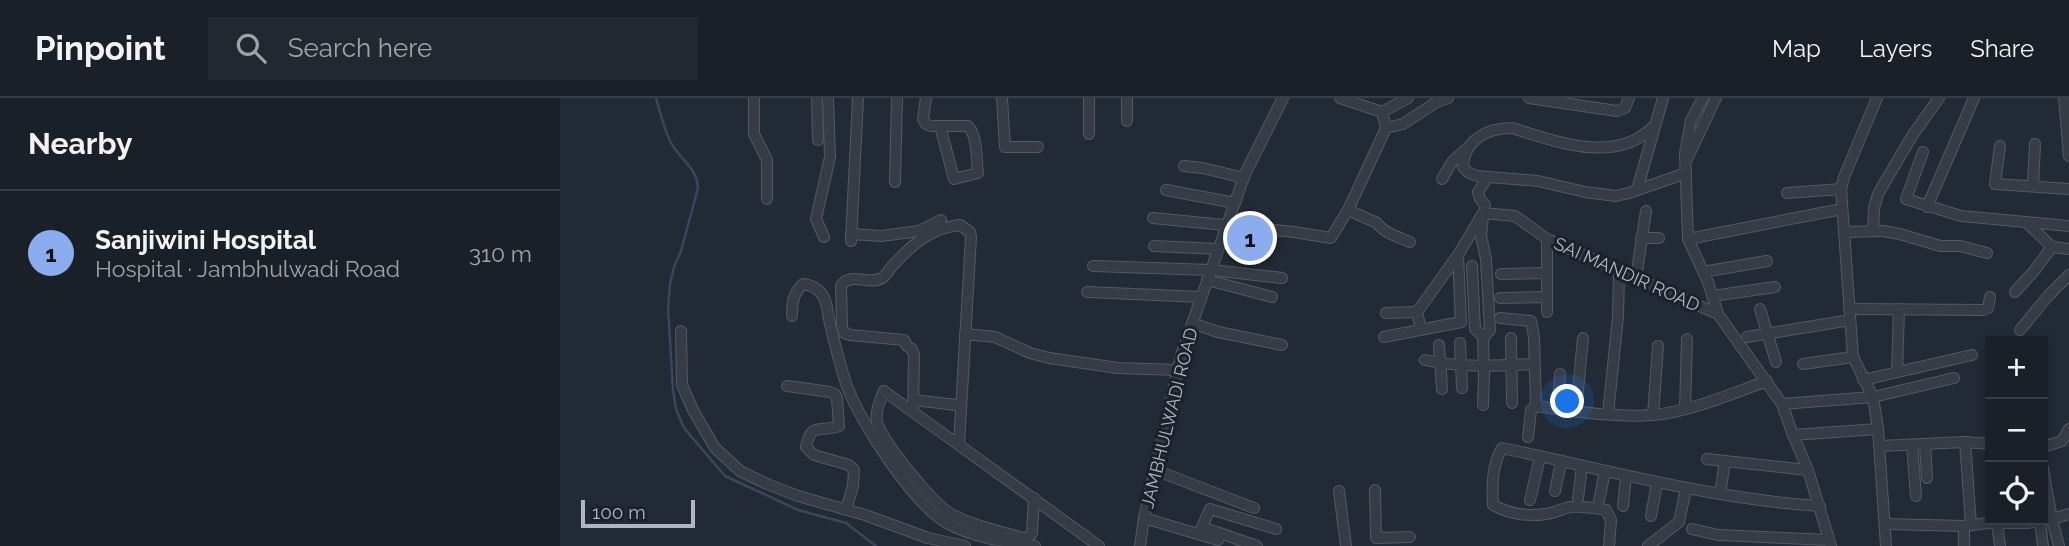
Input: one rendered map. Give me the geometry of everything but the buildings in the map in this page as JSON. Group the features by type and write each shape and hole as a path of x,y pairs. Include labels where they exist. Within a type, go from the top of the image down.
{"street":[{"path":"754,98 754,134 767,159 767,199"},
{"path":"817,98 818,140"},
{"path":"824,237 816,219 830,157 828,98"},
{"path":"858,98 851,237 919,231 941,220"},
{"path":"895,181 897,98"},
{"path":"926,98 923,119 926,124 971,128 978,173 954,179 940,126"},
{"path":"1002,98 1005,147 1038,147"},
{"path":"1089,98 1089,134"},
{"path":"1127,98 1127,121"},
{"name":"JAMBHULWADI ROAD","path":"1140,546 1181,355 1244,178 1283,98"},
{"path":"1341,98 1382,112 1408,98"},
{"path":"1529,98 1617,111 1625,108 1629,98"},
{"path":"1637,190 1663,98"},
{"path":"1703,98 1691,120 1687,137 1685,168 1688,239 1842,209"},
{"path":"1465,150 1465,170 1477,176 1538,181 1602,195 1616,195 1637,190 1685,168 1716,98"},
{"path":"1877,98 1841,189 1853,357 1873,397 1880,446 1886,546"},
{"path":"1873,231 1878,194 1912,136 1939,98"},
{"path":"1927,207 1974,98"},
{"path":"2064,98 2068,156"},
{"path":"1386,128 1403,124 1441,99"},
{"path":"1153,218 1332,238 1348,211 1386,128 1382,112"},
{"path":"1442,180 1452,162 1470,144 1500,128 1512,128 1579,147 1614,147 1632,143 1654,126"},
{"path":"2033,185 2035,144"},
{"path":"2000,146 1995,184 2069,189"},
{"path":"1923,152 1906,199 1961,216 2069,226"},
{"path":"1184,166 1244,178"},
{"path":"1483,405 1484,337 1490,330 1486,259 1481,236 1484,209 1478,192 1488,177"},
{"path":"1787,193 1841,189"},
{"path":"1166,190 1235,203"},
{"path":"1421,329 1417,312 1458,255 1484,209"},
{"name":"SAI MANDIR ROAD","path":"1484,209 1515,216 1547,239 1718,314"},
{"path":"1348,211 1377,223 1388,233 1410,242"},
{"path":"1636,278 1646,211"},
{"path":"2027,223 2052,247 2069,249"},
{"path":"913,412 912,349 904,340 844,333 841,286 851,279 879,280 909,248 935,230 960,225 970,232 971,237 958,444"},
{"path":"1844,232 1900,234 1932,244 1960,246 1987,253"},
{"path":"1641,238 1659,237"},
{"path":"1547,239 1548,312"},
{"name":"SAI MANDIR ROAD","path":"1688,239 1718,314"},
{"path":"1154,246 1218,249"},
{"path":"2015,292 2035,271 2052,247"},
{"path":"1384,337 1461,322 1458,255"},
{"path":"1703,272 1767,261"},
{"path":"1472,266 1475,329 1484,337"},
{"path":"1093,267 1282,278"},
{"path":"1608,414 1618,317 1619,271"},
{"path":"1501,274 1546,273"},
{"path":"1209,275 1272,297"},
{"path":"2021,330 2048,296 2067,282"},
{"path":"792,316 795,292 803,284 813,286 824,298 847,387 861,416 892,464 924,503 941,519 959,529 976,535 1035,546"},
{"path":"1712,296 1775,287"},
{"path":"1087,292 1201,297"},
{"path":"1500,298 1547,297"},
{"path":"1747,337 1850,315 1899,309 1983,310 1988,309 1990,297"},
{"path":"1760,309 1776,362"},
{"path":"1897,372 1899,309"},
{"path":"1386,313 1417,312"},
{"path":"1692,529 1718,535 1830,543 1808,470 1782,404 1718,314"},
{"path":"1500,318 1531,321 1534,337 1535,406 1531,410 1528,437"},
{"path":"1192,323 1218,332 1282,345"},
{"path":"681,331 682,385 692,410 715,448 740,471 766,484 929,538 965,546"},
{"path":"965,334 995,337 1030,353 1049,358 1118,368 1178,370"},
{"path":"1511,338 1512,402"},
{"path":"1576,412 1583,338"},
{"path":"1685,409 1687,339"},
{"path":"1460,343 1462,388"},
{"path":"1439,345 1442,389"},
{"path":"1653,415 1658,346"},
{"path":"1863,380 1972,355"},
{"path":"1803,364 1853,357"},
{"path":"1425,360 1484,366 1533,364"},
{"path":"1558,409 1560,374"},
{"path":"1782,404 1873,397 1954,378"},
{"path":"1535,406 1576,412 1653,415 1685,409 1767,381"},
{"path":"787,386 830,392 837,398 839,426 811,431 806,447 814,455 849,466 853,470 853,486 846,510"},
{"path":"1034,498 1032,534 1028,538 980,526 949,513 920,485 877,424 878,405 884,391 1034,498 1054,515 1099,546"},
{"path":"914,400 956,405"},
{"path":"1793,435 1878,429"},
{"path":"2048,445 2066,440 2069,429"},
{"path":"1964,546 1967,526 1965,442"},
{"path":"1925,444 1927,478"},
{"path":"1880,446 1985,444"},
{"path":"1912,445 1916,496"},
{"path":"1609,546 1611,520 1605,510 1568,507 1552,513 1525,515 1503,511 1493,505 1495,460 1502,447 1686,489 1820,506"},
{"path":"1530,500 1539,457"},
{"path":"1707,459 1808,470"},
{"path":"1720,494 1725,461"},
{"path":"1555,491 1562,462"},
{"path":"1577,498 1582,466"},
{"path":"1155,470 1254,508"},
{"path":"1599,501 1605,471"},
{"path":"1623,506 1626,476"},
{"path":"1651,516 1657,483"},
{"path":"1648,546 1679,522 1686,489"},
{"path":"1375,490 1376,542 1398,542 1410,537"},
{"path":"1339,491 1346,546"},
{"path":"2048,496 2059,546"},
{"path":"1200,531 1210,509 1276,529"},
{"path":"2048,520 2069,514"},
{"path":"1144,518 1257,546"},
{"path":"1885,524 1985,524"},
{"path":"1997,525 2000,546"},
{"path":"2040,525 2043,546"},
{"path":"1200,531 1238,546"}],"waterway":[{"path":"656,98 670,141 694,174 698,188 674,267 668,308 673,390 676,409 684,428 725,476 798,510 846,523 876,546"}],"place":[{"name":"Sanjiwini Hospital","path":"1250,238"}]}
